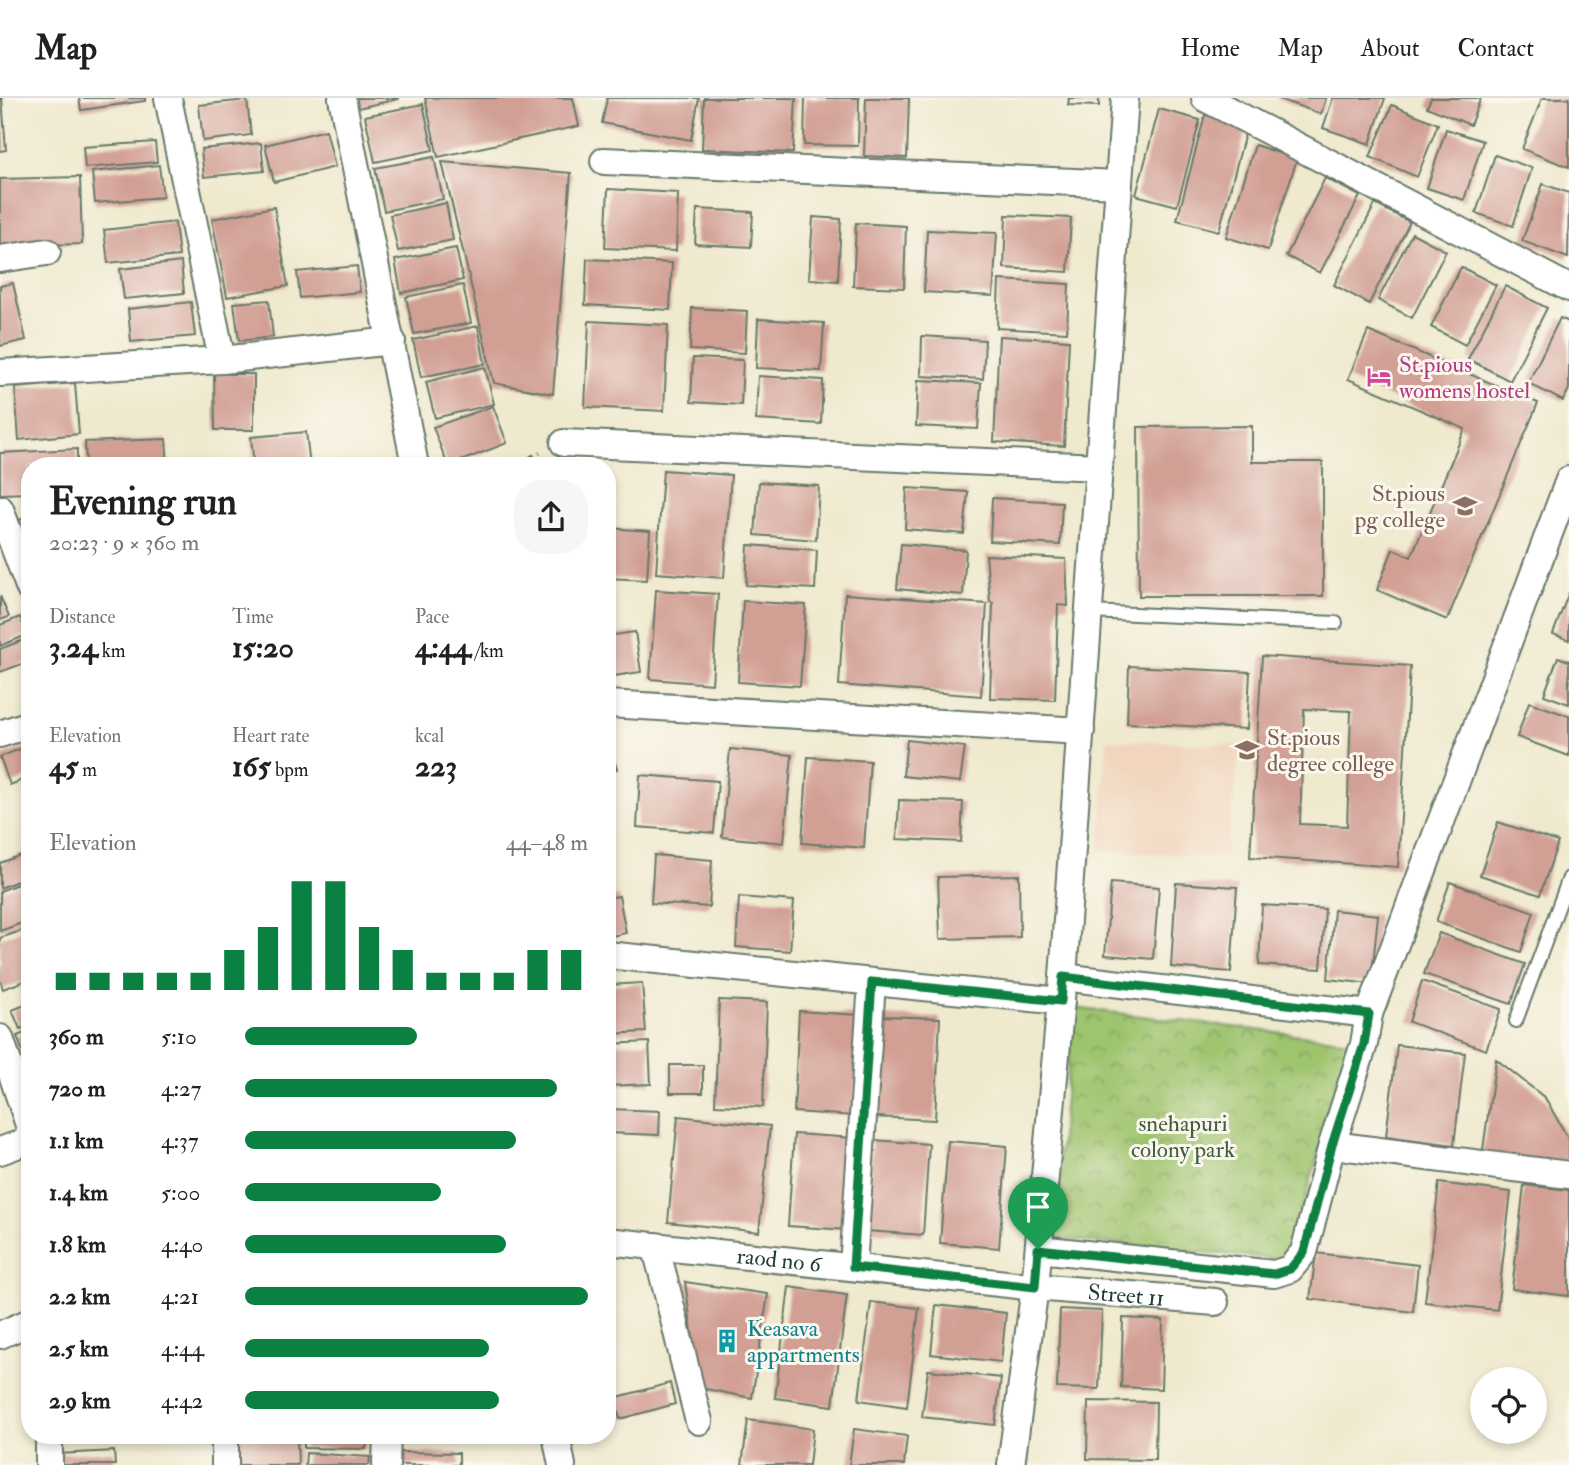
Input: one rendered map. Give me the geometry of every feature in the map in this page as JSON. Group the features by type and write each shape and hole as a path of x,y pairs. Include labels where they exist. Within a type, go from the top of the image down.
{"street":[{"path":"167,98 222,360"},
{"path":"342,98 414,457"},
{"path":"1012,1465 1035,1287 1062,989 1125,98"},
{"path":"1205,98 1569,288"},
{"path":"604,161 1119,184"},
{"path":"0,259 47,252"},
{"path":"0,373 222,360 392,341"},
{"path":"564,443 1099,467"},
{"path":"1038,1249 1274,1274 1290,1269 1304,1252 1332,1145 1364,1044 1369,1014 1569,480"},
{"path":"0,509 21,565"},
{"path":"616,705 1081,732"},
{"path":"0,734 21,727"},
{"path":"616,955 872,982 1062,989 1369,1014"},
{"path":"853,1267 872,982"},
{"path":"0,1038 21,1101"},
{"path":"0,1151 21,1143"},
{"path":"1332,1145 1569,1175"},
{"name":"raod no 6","path":"616,1240 1035,1287"},
{"path":"655,1246 699,1421"},
{"name":"Street 11","path":"1035,1287 1215,1303"},
{"path":"0,1335 21,1326"},
{"path":"49,1444 49,1465"},
{"path":"225,1444 225,1465"},
{"path":"386,1465 387,1444"},
{"path":"558,1444 562,1465"}],"lane":[{"path":"1089,612 1336,623"},
{"path":"1517,1021 1569,878"}],"shaded area":[{"path":"1107,740 1241,745 1225,858 1100,850"}],"green space":[{"name":"snehapuri colony park","path":"1074,1008 1359,1042 1321,1144 1288,1260 1051,1238"}],"building":[{"path":"0,98 6,150 0,151"},
{"path":"79,98 145,98 145,101 81,110"},
{"path":"356,98 398,98 398,99 358,108"},
{"path":"425,98 573,98 579,126 438,157"},
{"path":"607,98 699,98 691,140 602,123"},
{"path":"704,98 796,98 793,153 702,149"},
{"path":"805,98 859,98 858,146 804,145"},
{"path":"866,98 909,98 907,158 864,156"},
{"path":"1069,98 1099,98 1099,106 1068,105"},
{"path":"1276,98 1326,98 1321,114"},
{"path":"1333,98 1385,98 1370,144 1323,128"},
{"path":"1431,98 1481,98 1470,125 1427,107"},
{"path":"1542,98 1569,98 1569,167 1522,149"},
{"path":"247,100 251,135 203,141 199,105"},
{"path":"423,104 433,150 375,162 365,116"},
{"path":"1392,105 1438,124 1417,177 1370,157"},
{"path":"1159,109 1200,120 1177,206 1136,195"},
{"path":"1205,115 1247,126 1219,231 1177,220"},
{"path":"1446,129 1483,141 1464,200 1427,188"},
{"path":"326,130 335,167 274,182 265,145"},
{"path":"155,142 157,162 85,168 83,147"},
{"path":"261,143 264,171 204,177 201,149"},
{"path":"1255,145 1297,159 1268,250 1226,237"},
{"path":"1495,155 1532,168 1513,226 1476,213"},
{"path":"434,157 443,199 384,211 375,168"},
{"path":"442,162 571,173 553,394 494,383"},
{"path":"159,165 163,197 95,203 92,172"},
{"path":"80,177 82,244 0,246 0,179"},
{"path":"1325,178 1360,196 1320,273 1286,256"},
{"path":"1543,184 1569,193 1568,258 1522,241"},
{"path":"608,189 678,193 676,251 605,248"},
{"path":"446,203 453,240 398,251 390,215"},
{"path":"1375,204 1410,222 1369,304 1334,285"},
{"path":"274,207 288,286 227,297 212,219"},
{"path":"697,209 753,212 751,247 695,244"},
{"path":"1006,215 1071,218 1068,272 1004,268"},
{"path":"813,217 841,219 838,281 809,279"},
{"path":"175,222 179,256 108,263 104,230"},
{"path":"856,223 906,226 904,288 853,286"},
{"path":"927,230 997,233 993,296 924,292"},
{"path":"1412,233 1446,251 1412,318 1378,300"},
{"path":"456,248 463,280 401,293 395,260"},
{"path":"587,259 672,263 670,310 585,305"},
{"path":"181,262 184,293 124,299 120,269"},
{"path":"357,266 360,292 300,298 297,272"},
{"path":"1461,267 1496,285 1465,345 1431,327"},
{"path":"999,280 1069,284 1067,332 997,328"},
{"path":"13,283 26,340 0,346 0,286"},
{"path":"463,285 471,323 414,334 406,297"},
{"path":"1505,286 1547,308 1510,381 1468,359"},
{"path":"269,300 273,337 239,341 234,303"},
{"path":"191,302 195,336 131,342 128,309"},
{"path":"692,308 747,311 745,353 690,350"},
{"path":"1560,318 1569,322 1569,389 1563,401 1528,383"},
{"path":"758,319 824,323 821,371 756,368"},
{"path":"589,321 668,325 664,411 585,407"},
{"path":"478,326 485,364 421,377 413,340"},
{"path":"1368,331 1538,403 1447,620 1377,590 1393,549 1411,557 1465,429 1348,379"},
{"path":"922,336 985,340 983,379 921,376"},
{"path":"999,336 1069,340 1064,446 994,442"},
{"path":"693,358 743,360 741,405 691,402"},
{"path":"485,367 494,404 435,418 426,382"},
{"path":"214,374 254,374 254,430 215,430"},
{"path":"758,376 823,380 821,424 756,420"},
{"path":"918,380 981,383 978,429 916,426"},
{"path":"75,383 79,434 19,440 15,388"},
{"path":"493,406 507,443 471,457 445,457 433,427"},
{"path":"1252,426 1252,462 1323,462 1323,596 1139,596 1138,427"},
{"path":"306,432 309,457 253,457 251,437"},
{"path":"166,439 167,457 86,457 85,442"},
{"path":"77,449 77,457 21,457 21,493 0,494 0,453"},
{"path":"663,470 731,475 724,578 656,573"},
{"path":"759,482 819,486 816,540 755,535"},
{"path":"907,488 968,492 964,534 905,529"},
{"path":"992,498 1062,502 1060,545 990,541"},
{"path":"616,529 650,531 647,580 616,578"},
{"path":"901,544 966,550 963,595 897,589"},
{"path":"748,545 817,550 815,589 746,585"},
{"path":"986,555 1066,559 1068,606 1058,605 1055,700 990,698 993,603 990,602"},
{"path":"656,590 718,594 712,684 650,679"},
{"path":"1569,592 1569,640 1553,634"},
{"path":"845,594 987,604 981,696 839,685"},
{"path":"0,596 9,617 0,620"},
{"path":"743,601 806,605 800,686 738,682"},
{"path":"20,617 21,637 0,646 0,625"},
{"path":"635,632 641,672 616,676 616,635"},
{"path":"21,641 21,664 0,672 0,649"},
{"path":"1262,656 1410,666 1398,867 1250,857","holes":["1304,709 1351,711 1347,826 1300,824"]},
{"path":"1558,657 1569,661 1569,704 1544,695"},
{"path":"1129,666 1250,672 1247,729 1127,723"},
{"path":"1529,702 1569,716 1569,756 1517,737"},
{"path":"907,740 965,747 960,782 903,776"},
{"path":"21,749 21,781 10,785 0,757"},
{"path":"730,749 792,755 784,843 722,837"},
{"path":"808,757 870,761 864,848 802,843"},
{"path":"640,775 718,781 714,833 637,827"},
{"path":"899,800 963,802 961,842 897,839"},
{"path":"1498,822 1558,842 1540,895 1480,875"},
{"path":"21,855 21,880 0,888 0,863"},
{"path":"654,855 712,860 709,907 651,903"},
{"path":"1019,875 1020,937 940,939 938,877"},
{"path":"1450,882 1534,912 1521,952 1436,922"},
{"path":"21,883 21,923 0,931 0,891"},
{"path":"1111,883 1159,887 1153,959 1105,955"},
{"path":"1176,883 1237,887 1231,972 1171,967"},
{"path":"616,896 619,896 626,933 616,935"},
{"path":"739,897 794,901 790,951 736,947"},
{"path":"1262,905 1325,909 1321,969 1259,965"},
{"path":"1334,910 1378,915 1371,984 1328,979"},
{"path":"21,931 21,982 3,989 0,980 0,938"},
{"path":"1439,933 1525,964 1511,1004 1424,974"},
{"path":"1422,981 1501,1009 1486,1050 1409,1022"},
{"path":"642,983 646,1032 616,1034 616,984"},
{"path":"719,1000 767,1002 763,1107 715,1105"},
{"path":"21,1006 21,1029 20,1029 12,1010"},
{"path":"799,1011 859,1015 854,1116 794,1112"},
{"path":"881,1016 940,1018 935,1120 875,1117"},
{"path":"649,1042 651,1084 616,1086 616,1044"},
{"path":"1397,1045 1465,1053 1454,1145 1386,1136"},
{"path":"1496,1059 1545,1098 1569,1140 1569,1163 1482,1156"},
{"path":"670,1065 703,1065 703,1093 670,1093"},
{"path":"616,1109 660,1111 659,1135 616,1133"},
{"path":"678,1116 770,1126 759,1232 668,1222"},
{"path":"794,1134 854,1138 848,1230 788,1226"},
{"path":"872,1140 929,1144 923,1235 866,1231"},
{"path":"948,1141 1007,1146 999,1248 940,1243"},
{"path":"1439,1183 1511,1192 1497,1310 1425,1302"},
{"path":"1524,1185 1569,1190 1569,1296 1512,1289"},
{"path":"1316,1253 1418,1265 1413,1312 1310,1299"},
{"name":"Keasava appartments","path":"685,1282 768,1294 752,1398 700,1388"},
{"path":"789,1287 847,1295 833,1406 775,1398"},
{"path":"871,1302 919,1308 907,1407 859,1400"},
{"path":"936,1305 1006,1313 1001,1362 931,1354"},
{"path":"1060,1309 1102,1311 1099,1389 1057,1388"},
{"path":"1123,1318 1163,1320 1161,1389 1121,1387"},
{"path":"928,1370 1001,1378 995,1425 922,1417"},
{"path":"670,1383 675,1404 620,1419 616,1397"},
{"path":"1088,1401 1156,1402 1155,1460 1087,1459"},
{"path":"748,1420 813,1429 809,1465 742,1465"},
{"path":"854,1429 907,1436 904,1465 849,1465"},
{"path":"235,1444 297,1444 298,1465 236,1465"},
{"path":"304,1444 366,1444 366,1449 304,1448"},
{"path":"114,1451 115,1465 59,1465 58,1454"},
{"path":"395,1452 459,1453 459,1465 395,1465"},
{"path":"306,1453 370,1457 369,1465 305,1465"}],"place":[{"name":"St.pious womens hostel","path":"1379,377"},
{"name":"St.pious pg college","path":"1465,506"},
{"name":"St.pious degree college","path":"1247,750"},
{"name":"Keasava appartments","path":"727,1341"}],"route":[{"path":"1063,977 1369,1014 1364,1044 1332,1145 1304,1252 1290,1269 1274,1274 1038,1249 1035,1287 853,1267 872,982 1061,1001 1063,977"}]}
